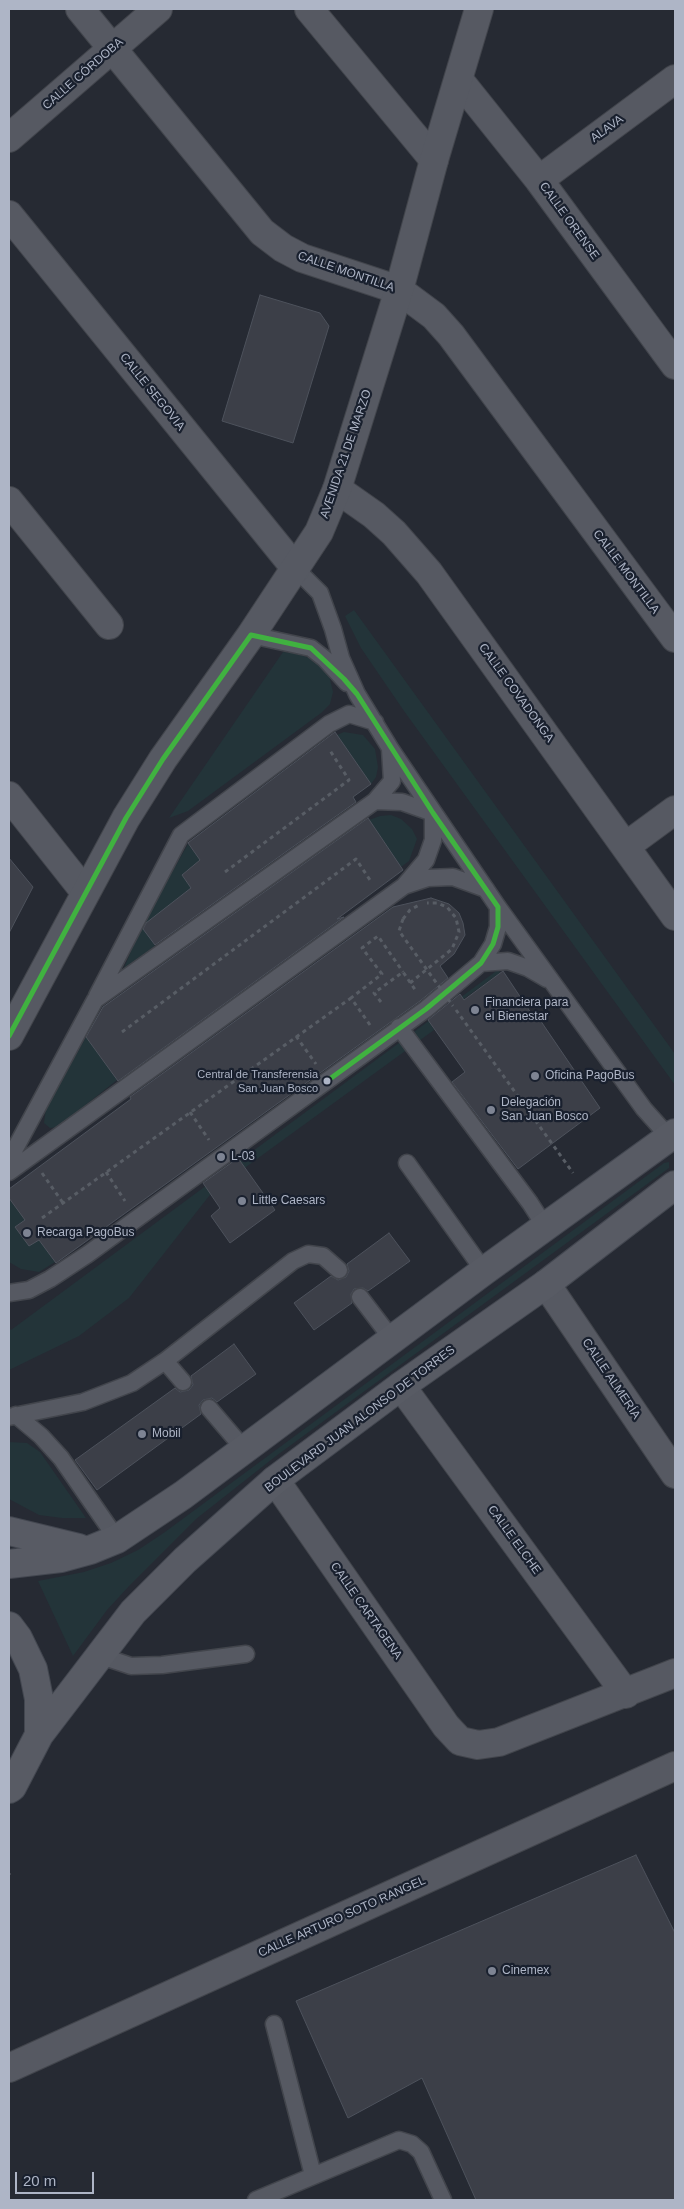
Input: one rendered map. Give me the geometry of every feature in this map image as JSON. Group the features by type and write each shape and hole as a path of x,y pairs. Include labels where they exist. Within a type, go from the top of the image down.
{"main road":[{"path":"9,1564 61,1558 90,1550 118,1539 244,1449 484,1271 672,1135"},
{"name":"BOULEVARD JUAN ALONSO DE TORRES","path":"10,1791 39,1735 98,1655 133,1612 275,1480 401,1386 546,1284 673,1190"},
{"path":"9,1531 90,1550"},
{"path":"9,1626 18,1638 33,1669 40,1699 39,1735"}],"street":[{"name":"CALLE MONTILLA","path":"80,9 262,232 282,248 302,258 399,290 434,316 451,335 675,638"},
{"name":"CALLE CÓRDOBA","path":"9,138 158,9"},
{"path":"309,9 434,160"},
{"name":"AVENIDA 21 DE MARZO","path":"9,1036 126,818 163,759 251,635 319,532 337,489 399,290 434,160 479,9"},
{"name":"ALAVA","path":"539,180 675,79"},
{"name":"CALLE ORENSE","path":"459,80 539,180 675,365"},
{"name":"CALLE SEGOVIA","path":"9,215 296,569"},
{"name":"CALLE COVADONGA","path":"337,489 374,515 394,533 429,573 675,916"},
{"path":"9,501 109,625"},
{"path":"9,796 85,892"},
{"path":"626,846 675,810"},
{"name":"CALLE ALMERÍA","path":"546,1284 675,1474"},
{"name":"CALLE ELCHE","path":"401,1386 626,1694"},
{"name":"CALLE CARTAGENA","path":"275,1480 446,1726 460,1741 478,1745 499,1742 626,1694"},
{"path":"626,1694 675,1672"},
{"name":"CALLE ARTURO SOTO RANGEL","path":"9,2068 675,1766"}],"lane":[{"path":"296,569 320,594 341,658 357,694 433,813 498,907 644,1109 672,1135"},
{"path":"251,635 311,648 325,659 357,694"},
{"path":"9,1160 181,835 323,728 357,694"},
{"path":"323,728 349,714 375,722"},
{"path":"95,1000 375,801 392,781 390,748"},
{"path":"375,801 402,802 433,813"},
{"path":"9,1172 404,886 426,860 433,840 433,813"},
{"path":"404,886 428,878 453,877 486,888"},
{"path":"9,1293 29,1290 50,1279 426,1009 481,963 493,944 498,928 498,907"},
{"path":"481,963 508,961 528,968 554,983"},
{"path":"399,1027 530,1203 546,1228"},
{"path":"407,1163 484,1271"},
{"path":"12,1416 83,1402 132,1383 165,1361 293,1261 308,1254 323,1256 339,1270"},
{"path":"360,1297 392,1339"},
{"path":"165,1361 183,1382"},
{"path":"209,1408 244,1449"},
{"path":"12,1416 41,1436 61,1458 118,1539"},
{"path":"98,1655 131,1666 162,1665 246,1654"},
{"path":"274,2024 313,2175"},
{"path":"256,2200 399,2140 412,2144 422,2152 443,2200"}],"path":[{"path":"225,872 349,780 323,728"},
{"path":"122,1032 356,858 369,878"},
{"path":"410,983 418,978 425,972 432,966 440,960 452,949 459,932 456,918 447,907 437,903 423,903 410,910 399,931 405,939 425,967 430,974 447,998 452,1006 590,1196"},
{"path":"42,1218 382,974 362,948 378,936 417,993"},
{"path":"382,1002 374,993 403,972"},
{"path":"351,998 372,1026"},
{"path":"296,1036 327,1080"},
{"path":"190,1112 221,1157"},
{"path":"30,1156 63,1203"},
{"path":"106,1172 136,1219"}],"shaded area":[{"path":"354,610 675,1054 675,1085 404,711 361,648 345,616"},
{"path":"283,652 294,653 319,661 328,671 333,692 330,704 321,713 188,811 169,818"},
{"path":"344,732 363,735 375,749 378,767 376,777 371,784 337,735"},
{"path":"391,815 401,819 412,829 417,839 409,861 401,867 369,820"},
{"path":"188,844 200,860 182,875 191,888 142,927 155,946 124,968 141,927"},
{"path":"499,969 500,973 430,1023 434,1030 213,1191 129,1298 79,1336 9,1370 9,1328 11,1330"},
{"path":"86,1037 117,1080 58,1127 50,1128 44,1123 46,1109"},
{"path":"669,1162 669,1168 276,1456 196,1519 107,1610 73,1656 38,1581 84,1572 111,1563 138,1550 165,1532 664,1163"},
{"path":"9,1199 25,1220 16,1227 39,1240 55,1262 39,1272 21,1269 9,1262"},
{"path":"9,1442 27,1443 40,1452 86,1518 62,1518 39,1515 9,1499"}],"building":[{"path":"260,295 320,313 329,326 293,443 222,421"},
{"path":"335,732 371,784 353,797 356,802 155,945 143,929 146,923 191,888 182,875 200,860 188,843"},
{"path":"368,818 403,870 337,919 344,917 118,1081 86,1037 103,1007"},
{"path":"9,858 33,887 9,933"},
{"path":"431,898 449,904 459,913 463,923 465,935 454,954 440,966 448,978 420,1001 56,1263 39,1240 29,1246 15,1227 25,1220 9,1198 9,1189 131,1099 130,1097 393,907"},
{"path":"503,971 535,1019 538,1017 600,1108 518,1169 452,1082 465,1072 428,1020 460,994 464,1000"},
{"name":"Little Caesars","path":"238,1158 275,1210 230,1243 211,1216 220,1208 203,1183"},
{"path":"389,1233 410,1261 368,1291 363,1288 354,1289 351,1294 352,1303 314,1330 294,1303 331,1276 338,1280 346,1277 349,1271 347,1264"},
{"name":"Mobil","path":"234,1344 256,1374 217,1402 212,1398 203,1400 199,1405 201,1414 97,1490 75,1460 175,1388 180,1392 189,1390 193,1385 191,1376"},
{"path":"636,1855 675,1933 675,2200 476,2200 422,2078 348,2118 296,2001"}],"transit line":[{"path":"9,1036 126,818 163,759 251,635 311,648 344,679 357,694 433,813 498,907 498,927 493,944 481,963 426,1009 327,1081"}],"place":[{"name":"Financiera para el Bienestar","path":"475,1010"},
{"name":"Oficina PagoBus","path":"535,1076"},
{"name":"Central de Transferensia San Juan Bosco","path":"327,1081"},
{"name":"Delegación San Juan Bosco","path":"491,1110"},
{"name":"L-03","path":"221,1157"},
{"name":"Little Caesars","path":"242,1201"},
{"name":"Recarga PagoBus","path":"27,1233"},
{"name":"Mobil","path":"142,1434"},
{"name":"Cinemex","path":"492,1971"}]}
